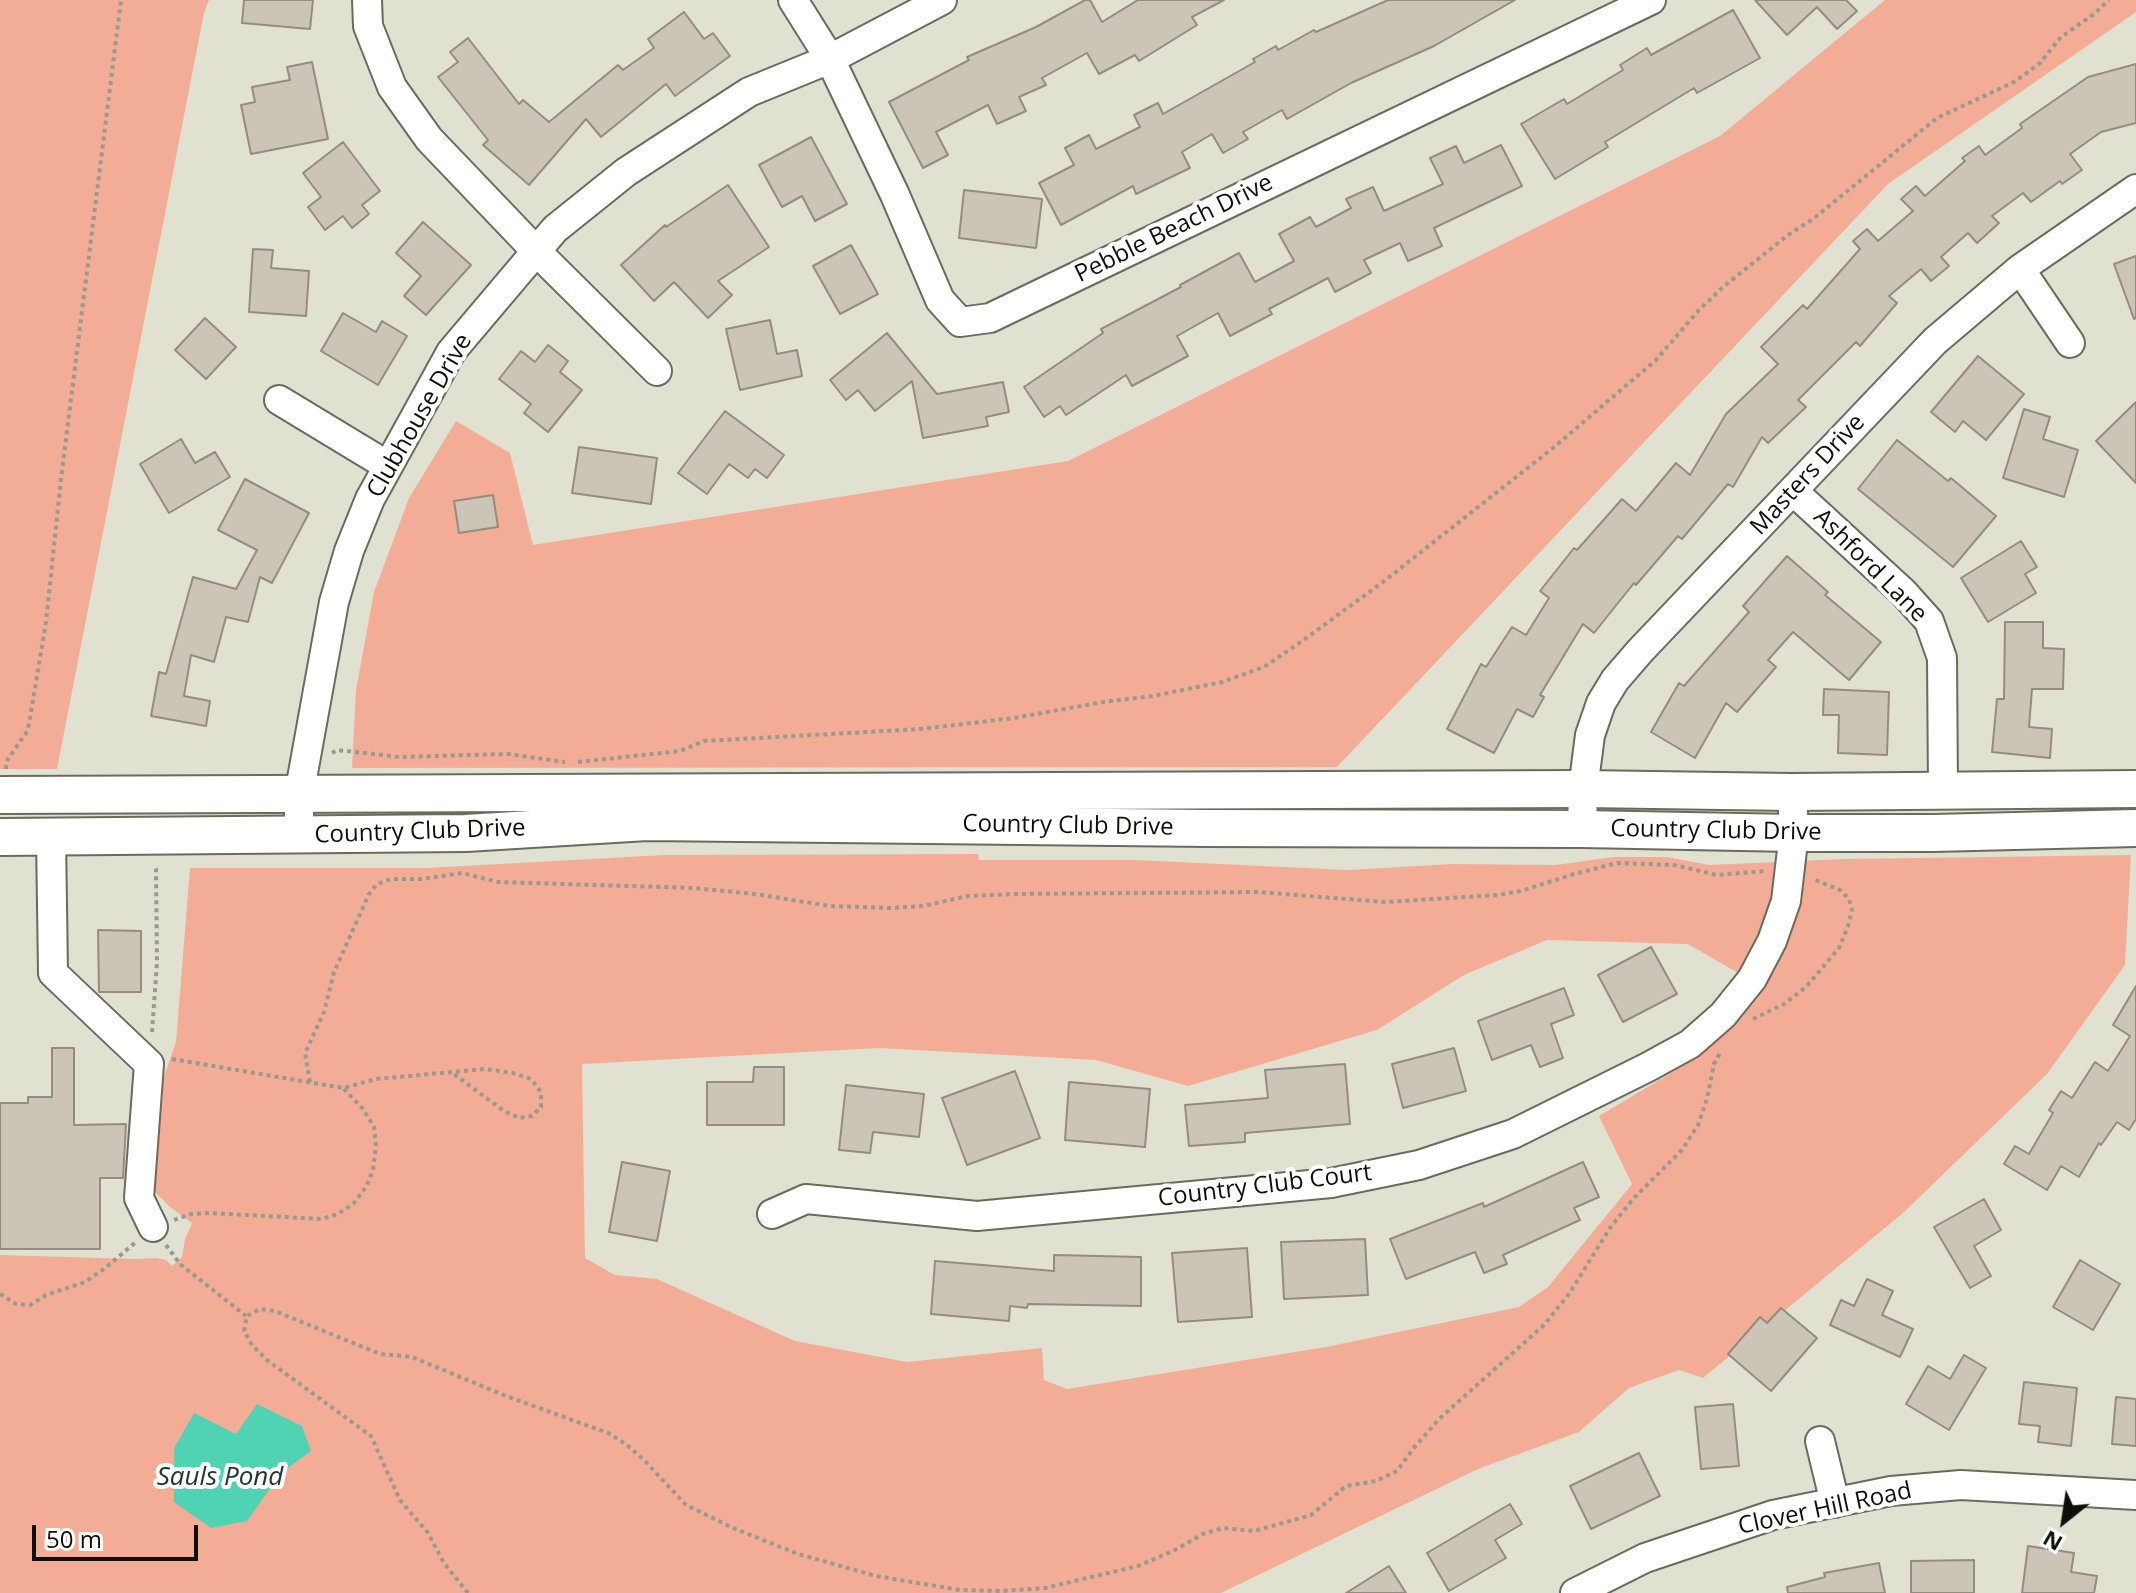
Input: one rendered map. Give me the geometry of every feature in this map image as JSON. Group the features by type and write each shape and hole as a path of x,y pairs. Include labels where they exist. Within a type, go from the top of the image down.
{"main road":[{"name":"Country Club Drive","path":"3,795 301,786 1792,792 2136,789"},
{"name":"Country Club Drive","path":"0,837 466,833 647,822 1794,833 2136,828"}],"street":[{"path":"367,0 368,26 392,87 429,139 657,371"},
{"path":"793,0 830,59"},
{"name":"Clubhouse Drive","path":"299,836 301,786 334,602 349,551 370,499 451,352 555,229 638,164 749,92 830,59 942,0"},
{"name":"Pebble Beach Drive","path":"830,59 895,195 940,300 960,322 990,318 1651,0"},
{"name":"Masters Drive","path":"1582,829 1590,735 1601,703 1615,680 1640,651 1935,341 2020,269 2136,189"},
{"path":"2020,269 2070,343"},
{"path":"279,400 388,466"},
{"name":"Ashford Lane","path":"1793,491 1903,592 1929,621 1942,658 1943,790"},
{"name":"Country Club Court","path":"772,1214 806,1199 977,1216 1331,1183 1419,1165 1513,1134 1690,1044 1723,1015 1752,979 1772,941 1786,901 1794,833 1792,792"},
{"path":"51,837 53,973 149,1064 139,1198 153,1227"},
{"path":"1820,1441 1835,1503"},
{"name":"Clover Hill Road","path":"1575,1593 1645,1558 1773,1515 1891,1491 1961,1485 2136,1495"}],"path":[{"path":"3,795 6,762 29,724 46,622 121,0"},
{"path":"301,786 337,750 400,757 508,754 573,763 680,751 704,741 921,729 1014,718 1222,682 1264,667 1383,582 1553,448 1656,360 1723,287 1788,235 1813,219 1937,118 2016,81 2040,63 2061,37 2109,0"},
{"path":"152,861 156,869 157,963 152,1034"},
{"path":"310,1082 305,1053 324,1012 334,972 369,894 377,884 391,879 422,879 462,873 498,882 694,888 830,906 890,908 923,906 968,896 1014,894 1259,892 1384,902 1462,898 1521,891 1617,863 1674,865 1717,875 1760,870 1823,882 1840,890 1849,899 1852,910 1839,948 1806,987 1784,1004 1748,1022"},
{"path":"247,1316 260,1309 275,1311 380,1354 412,1357 608,1433 644,1460 686,1505 798,1554 876,1576 960,1590 1045,1588 1138,1566 1203,1534 1223,1528 1254,1531 1311,1515 1346,1486 1376,1481 1397,1471 1439,1419 1544,1325 1569,1294 1610,1228 1633,1199 1682,1150 1698,1125 1714,1064 1722,1048"},
{"path":"166,1056 174,1060 343,1088 376,1079 451,1072 485,1069 531,1079 541,1092 541,1107 532,1116 519,1118 504,1111 451,1072"},
{"path":"0,1294 16,1304 30,1305 46,1295 85,1282 153,1227 191,1214 322,1219 338,1214 354,1203 366,1187 373,1170 376,1146 374,1127 363,1109 343,1088"},
{"path":"153,1227 180,1264 247,1316"},
{"path":"247,1316 244,1331 252,1345 267,1360 371,1436 400,1500 428,1533 444,1563 468,1593"}],"shaded area":[{"path":"0,0 209,0 57,769 0,769"},
{"path":"1885,0 2136,0 2136,12 1888,184 1337,767 352,768 356,690 374,592 409,498 456,421 510,453 533,545 1068,461 1720,136"},
{"path":"978,854 979,860 1135,860 1348,870 1452,864 1556,865 1613,857 1667,857 1709,865 1844,859 2131,855 2125,965 2047,1074 1903,1213 1703,1378 1679,1370 1629,1388 1579,1432 1478,1469 1221,1593 0,1593 0,1255 156,1258 166,1260 172,1266 182,1257 192,1223 151,1188 158,1094 176,1042 190,868 427,868 663,855","holes":["1547,940 1688,944 1764,988 1742,1017 1693,1060 1599,1116 1632,1184 1548,1287 1519,1307 1326,1347 1067,1389 1044,1380 1042,1348 907,1362 795,1341 657,1279 615,1275 585,1258 582,1064 879,1048 1096,1060 1188,1086 1377,1030 1464,975"]}],"water":[{"name":"Sauls Pond","path":"257,1404 302,1426 311,1451 281,1473 247,1521 211,1528 174,1502 174,1448 194,1413 236,1434"}],"building":[{"path":"244,0 313,0 310,29 242,23"},
{"path":"1090,0 1102,22 1138,0 1224,0 1192,17 1197,25 1139,61 1135,55 1099,74 1087,53 1042,78 1046,85 1019,97 1026,111 997,124 988,105 936,132 948,155 923,168 889,102 969,60 967,57 1036,27"},
{"path":"1388,0 1515,0 1434,46 1351,83 1287,119 1282,110 1243,132 1248,139 1223,153 1212,134 1182,152 1190,168 1136,194 1133,186 1061,225 1039,183 1074,165 1065,148 1089,135 1096,149 1140,127 1134,115 1158,103 1163,114 1255,62 1253,59 1276,46 1278,50 1314,30 1316,32"},
{"path":"1755,0 1846,0 1857,11 1837,29 1817,7 1787,35"},
{"path":"1733,10 1760,58 1697,93 1694,88 1605,142 1608,147 1555,179 1521,124 1564,99 1567,104 1623,70 1620,65 1647,48 1651,55"},
{"path":"684,12 704,39 713,33 730,56 675,96 666,84 601,137 586,119 529,185 483,145 488,140 438,77 458,62 450,52 468,38 519,104 523,100 549,122 618,65 623,70 654,48 648,39"},
{"path":"312,62 328,139 251,154 241,105 255,102 252,87 290,80 287,67"},
{"path":"2136,64 2136,123 2101,132 2070,154 2082,170 2031,202 2023,193 1992,216 1999,223 1977,243 1968,233 1941,257 1949,266 1931,281 1921,269 1889,296 1897,303 1860,346 1856,342 1798,400 1806,407 1768,443 1762,437 1733,487 1728,484 1682,539 1678,536 1636,585 1634,583 1594,633 1583,624 1540,695 1544,697 1533,717 1517,709 1494,753 1447,729 1481,664 1486,667 1512,627 1526,635 1549,598 1540,591 1574,548 1577,550 1622,499 1636,511 1676,463 1690,475 1726,414 1778,364 1761,347 1803,305 1807,309 1860,249 1853,241 1867,229 1878,241 1913,211 1901,199 1916,186 1925,196 1965,161 1962,158 1979,146 1985,155 2022,128 2020,124 2088,77"},
{"path":"811,137 847,204 815,221 802,196 782,207 759,165"},
{"path":"343,142 380,191 362,205 369,214 352,228 343,216 325,230 308,207 321,197 303,173"},
{"path":"1501,145 1522,186 1434,228 1442,246 1408,261 1400,243 1364,260 1371,273 1335,292 1328,278 1269,309 1272,314 1230,336 1218,313 1177,336 1188,356 1132,386 1126,375 1066,415 1060,406 1044,417 1024,387 1103,333 1101,329 1239,253 1255,282 1294,261 1279,234 1310,217 1316,227 1351,208 1346,199 1373,187 1384,211 1443,184 1430,158 1456,146 1464,163"},
{"path":"728,185 769,247 718,281 732,295 708,318 674,282 654,301 621,265 665,225"},
{"path":"964,190 1042,199 1036,248 959,238"},
{"path":"423,222 471,265 426,315 404,296 421,276 396,253"},
{"path":"851,245 878,294 840,314 813,266"},
{"path":"253,249 273,250 271,268 309,271 306,316 249,312"},
{"path":"2136,256 2136,318 2134,319 2114,264"},
{"path":"343,313 376,332 382,321 407,336 378,385 321,351"},
{"path":"205,318 236,347 206,379 175,350"},
{"path":"770,320 777,354 797,350 802,376 740,390 726,329"},
{"path":"887,333 937,394 1003,382 1009,412 986,417 988,426 923,438 912,381 875,411 858,390 846,400 830,380"},
{"path":"548,345 568,361 560,372 582,390 548,432 524,413 531,404 499,379 521,351 535,362"},
{"path":"1978,356 2024,394 1986,440 1963,421 1955,432 1931,412"},
{"path":"2136,402 2136,483 2096,441"},
{"path":"2024,409 2050,417 2043,439 2078,450 2064,497 2003,478"},
{"path":"725,411 784,455 767,478 755,469 748,478 729,464 707,494 678,473"},
{"path":"181,439 195,463 215,452 230,477 169,513 140,464"},
{"path":"1897,440 1948,481 1951,478 1996,516 1953,567 1858,489"},
{"path":"579,447 657,458 651,504 572,493"},
{"path":"245,479 309,513 272,583 260,577 248,622 226,617 214,662 191,655 184,696 210,701 206,726 151,716 159,672 166,674 193,577 236,589 257,550 218,530"},
{"path":"493,495 498,527 459,533 454,501"},
{"path":"2021,541 2037,567 2025,574 2036,593 1988,622 1961,578"},
{"path":"1787,556 1828,592 1825,595 1881,642 1849,680 1793,632 1768,660 1776,667 1737,712 1726,703 1695,758 1651,732 1679,683 1684,686 1749,612 1743,606"},
{"path":"2005,622 2043,622 2043,648 2064,649 2063,689 2032,689 2029,727 2052,729 2050,758 1992,752 1997,699 2004,699"},
{"path":"1824,689 1889,692 1887,755 1838,753 1839,715 1823,715"},
{"path":"98,930 141,931 141,992 99,992"},
{"path":"1651,947 1677,994 1623,1022 1598,975"},
{"path":"2136,986 2136,1119 2129,1130 2117,1122 2101,1145 2099,1143 2079,1177 2061,1166 2047,1190 2004,1164 2015,1146 2029,1154 2053,1113 2049,1110 2061,1091 2072,1098 2095,1062 2108,1071 2130,1036 2113,1025"},
{"path":"1564,988 1574,1015 1551,1024 1563,1058 1540,1067 1531,1045 1492,1060 1478,1021"},
{"path":"52,1048 74,1048 74,1125 126,1124 123,1178 100,1178 100,1249 0,1249 0,1103 28,1103 28,1097 52,1097"},
{"path":"1454,1048 1466,1091 1403,1108 1392,1064"},
{"path":"1345,1064 1350,1124 1245,1133 1245,1142 1189,1146 1185,1105 1268,1098 1265,1070"},
{"path":"754,1067 784,1067 784,1125 707,1125 707,1082 753,1082"},
{"path":"1015,1071 1040,1138 967,1165 942,1098"},
{"path":"1069,1082 1150,1089 1145,1147 1065,1140"},
{"path":"846,1085 924,1094 919,1137 873,1132 870,1153 839,1150"},
{"path":"622,1162 670,1171 657,1241 609,1232"},
{"path":"1583,1162 1599,1197 1574,1208 1580,1220 1503,1255 1507,1264 1484,1273 1475,1252 1406,1279 1390,1239 1483,1203 1484,1207"},
{"path":"1984,1199 2001,1230 1974,1246 1991,1276 1970,1288 1934,1227"},
{"path":"1365,1239 1368,1295 1284,1299 1281,1242"},
{"path":"1247,1248 1252,1317 1178,1322 1172,1253"},
{"path":"1054,1255 1141,1257 1141,1306 1010,1306 1009,1321 931,1314 935,1261 1054,1271"},
{"path":"2080,1260 2120,1284 2093,1330 2053,1307"},
{"path":"1867,1279 1893,1291 1882,1315 1913,1329 1900,1357 1830,1325 1841,1300 1854,1306"},
{"path":"1781,1308 1817,1338 1771,1391 1728,1354 1760,1317 1767,1323"},
{"path":"1964,1355 1986,1368 1949,1430 1906,1404 1928,1366 1950,1379"},
{"path":"2024,1382 2077,1388 2071,1446 2038,1442 2040,1426 2019,1424"},
{"path":"2116,1397 2136,1399 2136,1446 2112,1444"},
{"path":"1733,1404 1739,1466 1701,1469 1695,1407"},
{"path":"1639,1453 1660,1496 1591,1529 1570,1486"},
{"path":"1510,1504 1522,1524 1495,1540 1506,1558 1449,1591 1427,1553"},
{"path":"2028,1546 2074,1553 2071,1572 2097,1576 2094,1593 2022,1593"},
{"path":"1974,1560 1974,1593 1911,1593 1911,1561"},
{"path":"1879,1563 1885,1593 1788,1593 1787,1587 1825,1577 1824,1573"},
{"path":"1389,1566 1406,1593 1346,1593"}]}
